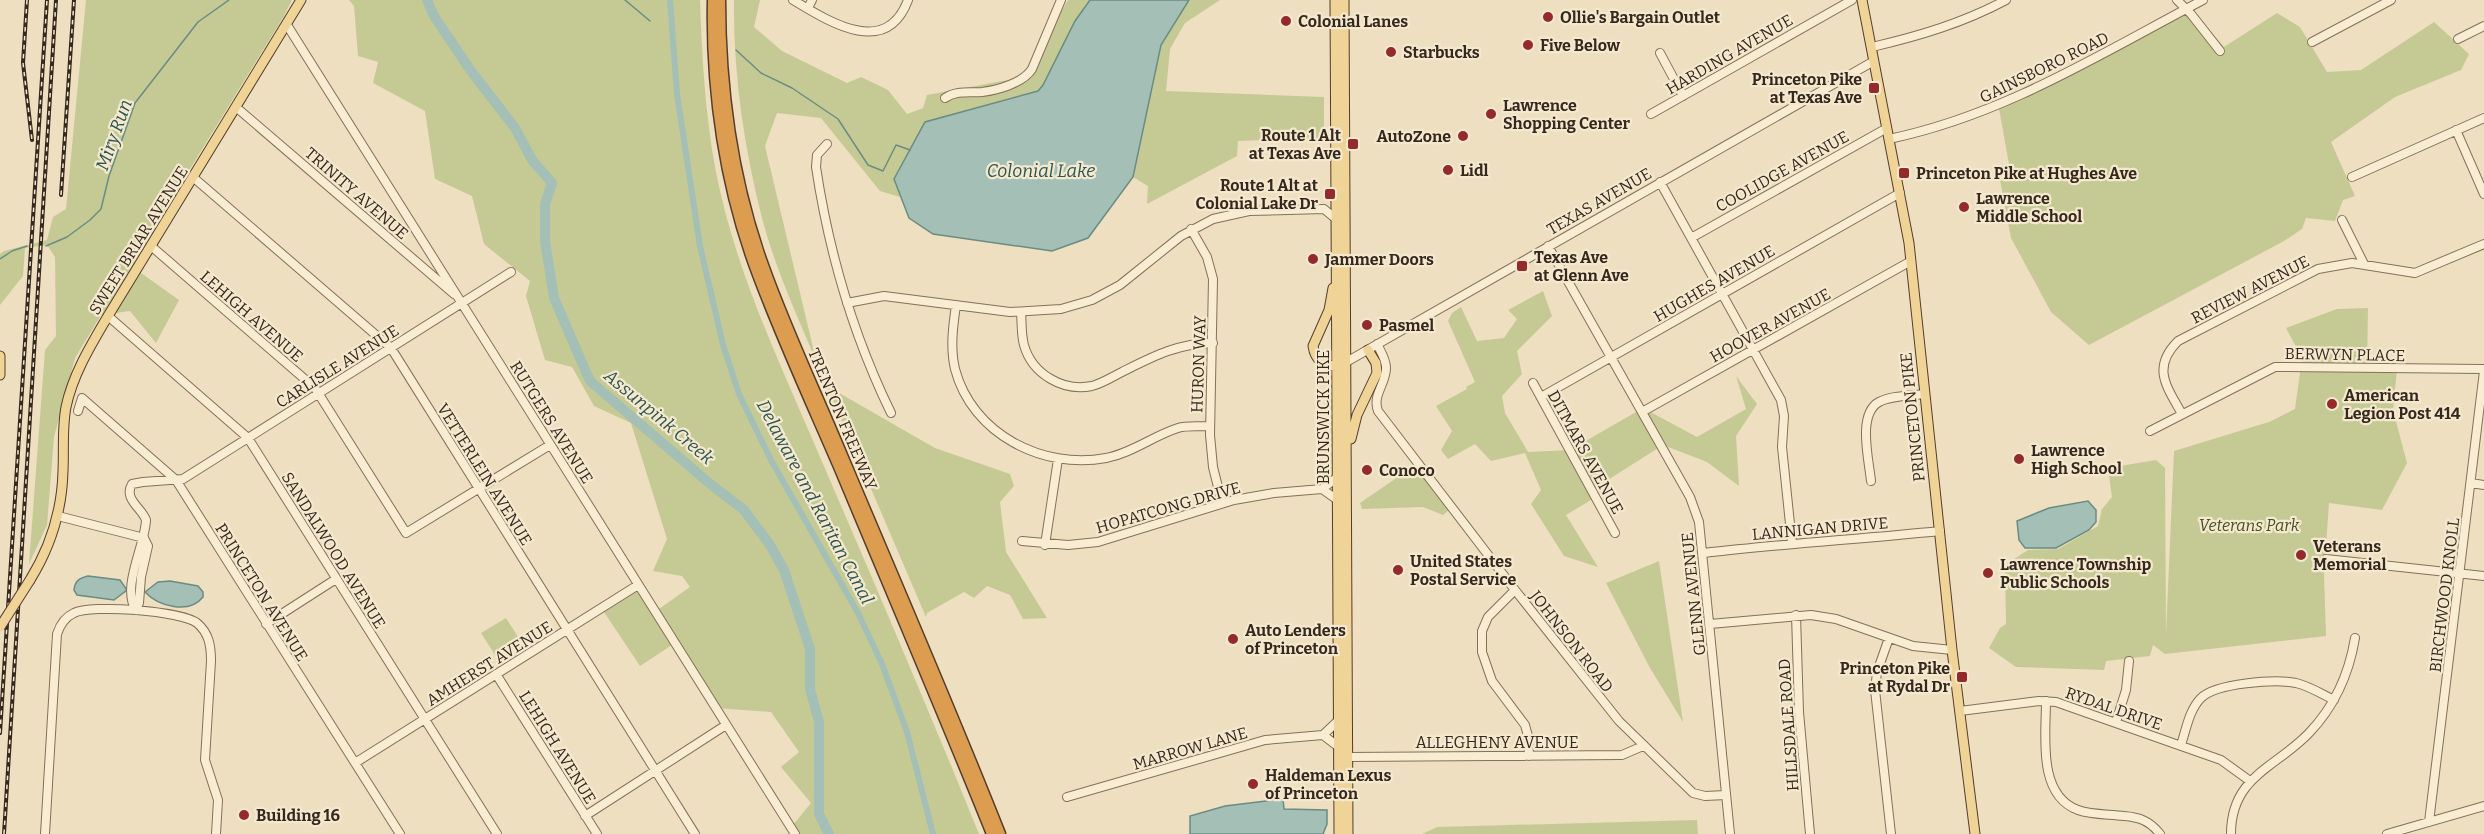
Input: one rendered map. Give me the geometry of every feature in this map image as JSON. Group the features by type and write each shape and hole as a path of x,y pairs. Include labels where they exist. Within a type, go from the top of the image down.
{"highway":[{"name":"TRENTON FREEWAY","path":"713,0 715,69 724,148 736,201 757,272 992,834"},
{"name":"TRENTON FREEWAY","path":"720,0 722,66 732,147 755,243 808,377 941,687 1000,834"}],"main road":[{"name":"SWEET BRIAR AVENUE","path":"0,627 40,564 54,531 62,489 64,428 68,400 80,367 108,316 301,0"},
{"name":"BRUNSWICK PIKE","path":"1335,0 1336,219 1347,466 1348,834"},
{"name":"BRUNSWICK PIKE","path":"1339,834 1339,476 1342,364 1344,0"},
{"name":"PRINCETON PIKE","path":"1862,0 1911,261 1952,650 1975,834"},
{"path":"1337,256 1329,310 1313,346 1319,360 1328,365 1342,364"},
{"path":"1347,466 1357,415 1377,373 1376,363 1368,350"},
{"path":"0,356 0,375"}],"street":[{"path":"793,0 847,29 870,32 892,23 903,11 908,0"},
{"path":"808,8 812,0"},
{"path":"945,98 956,93 987,91 1025,77 1032,69 1061,0"},
{"name":"HARDING AVENUE","path":"1651,114 1852,0"},
{"path":"1872,47 1938,30 1977,15 2006,0"},
{"path":"2177,0 2220,51"},
{"name":"GAINSBORO ROAD","path":"1889,139 1943,126 1998,106 2203,0"},
{"path":"2312,42 2391,0"},
{"name":"RUTGERS AVENUE","path":"287,25 795,834"},
{"path":"2458,39 2484,26"},
{"path":"1660,53 1683,96"},
{"name":"TEXAS AVENUE","path":"1342,364 1874,61"},
{"name":"TRINITY AVENUE","path":"237,108 461,301"},
{"path":"2352,177 2484,118"},
{"name":"COOLIDGE AVENUE","path":"1691,238 1887,128"},
{"path":"2456,130 2484,194"},
{"path":"827,144 817,155 816,167 830,242 861,345 891,413"},
{"name":"VETTERLEIN AVENUE","path":"194,178 391,348 695,834"},
{"path":"1660,182 1778,392 1783,408 1782,447 1792,543"},
{"name":"HUGHES AVENUE","path":"1541,397 1900,193"},
{"path":"1324,209 1336,197"},
{"path":"847,303 884,296 1021,313 1061,309 1106,293 1136,274 1191,229 1213,219 1235,213 1324,209 1336,219"},
{"path":"2342,220 2364,264"},
{"name":"HURON WAY","path":"1191,229 1207,256 1213,279 1210,426 1213,467 1222,503"},
{"name":"REVIEW AVENUE","path":"2182,414 2166,386 2163,373 2165,359 2178,341 2318,269 2340,264 2364,264 2415,273 2484,244"},
{"name":"LEHIGH AVENUE","path":"151,246 320,393 406,533 479,489"},
{"name":"GLENN AVENUE","path":"1548,246 1695,508 1704,553 1730,834"},
{"name":"HOOVER AVENUE","path":"1642,412 1911,261"},
{"name":"CARLISLE AVENUE","path":"176,480 183,480 461,301 511,272"},
{"path":"956,305 952,355 958,379 969,400 986,422 1007,439 1032,452 1058,459 1080,461 1108,458 1177,428 1210,426"},
{"path":"1021,313 1023,343 1030,360 1049,379 1073,387 1100,383 1173,348 1197,343 1213,343"},
{"name":"SANDALWOOD AVENUE","path":"108,316 248,438 497,834"},
{"name":"JOHNSON ROAD","path":"1377,344 1386,365 1376,401 1378,411 1515,590 1619,722 1643,746 1693,793 1706,796 1726,795"},
{"name":"BERWYN PLACE","path":"2153,430 2275,367 2484,370"},
{"name":"BIRCHWOOD KNOLL","path":"2429,822 2483,394 2484,370"},
{"name":"DITMARS AVENUE","path":"1533,383 1615,533"},
{"path":"1871,482 1866,422 1869,411 1883,400 1925,394"},
{"name":"PRINCETON AVENUE","path":"78,411 82,398 176,480 400,834"},
{"path":"479,489 550,445"},
{"path":"1045,545 1058,459"},
{"path":"1339,476 1322,489 1339,501"},
{"path":"136,610 148,546 144,538 146,518 130,497 130,487 136,483 176,480"},
{"path":"2471,483 2484,485"},
{"name":"HOPATCONG DRIVE","path":"1022,541 1045,545 1077,545 1106,540 1222,503 1274,493 1322,489"},
{"path":"58,516 144,538"},
{"name":"LANNIGAN DRIVE","path":"1704,553 1940,531"},
{"path":"2326,559 2484,576"},
{"path":"266,624 336,579"},
{"name":"AMHERST AVENUE","path":"355,763 638,585"},
{"path":"1515,590 1488,617 1482,631 1482,651 1492,681 1527,730 1529,756"},
{"path":"45,834 57,638 60,627 67,617 81,610 136,610 187,617 200,625 208,638 211,661 205,758 218,800 216,834"},
{"path":"1710,624 1796,615 1836,619 1917,647 1952,650"},
{"name":"HILLSDALE ROAD","path":"1796,615 1799,712 1810,834"},
{"path":"1889,638 1877,672 1875,690 1891,834"},
{"path":"2231,834 2235,808 2250,781 2307,735 2334,700 2346,675 2355,638"},
{"path":"2116,722 2126,690 2129,662"},
{"name":"LEHIGH AVENUE","path":"496,674 597,834"},
{"path":"2181,746 2196,704 2206,694 2221,688 2287,682 2305,686 2334,700"},
{"path":"2046,701 2047,765 2053,787 2062,801 2081,811 2142,819 2160,834"},
{"name":"RYDAL DRIVE","path":"1960,711 2046,701 2067,705 2221,760 2250,781"},
{"path":"1340,719 1323,735 1340,748"},
{"path":"585,816 726,725"},
{"name":"MARROW LANE","path":"1067,797 1265,740 1323,735"},
{"name":"ALLEGHENY AVENUE","path":"1348,757 1622,755 1643,746"},
{"path":"2387,834 2484,806"}],"green space":[{"path":"86,0 292,0 166,208 141,273 179,300 156,343 130,311 101,315 75,358 54,437 47,525 29,564 45,350 56,336 55,257 47,245 25,248 23,276 0,305 0,254 47,240 53,217 66,209"},
{"path":"349,0 700,0 704,84 715,167 723,205 746,279 774,351 901,645 979,834 798,834 793,825 811,803 781,767 799,752 771,712 716,708 675,643 640,666 600,606 637,582 656,611 690,587 682,576 653,571 667,539 631,423 594,406 572,367 545,360 526,296 530,281 484,244 472,196 435,179 425,111 373,83 378,62 358,56 354,6"},
{"path":"734,0 760,0 754,27 782,51 847,83 861,77 888,90 907,114 923,108 927,95 1024,77 1068,0 1090,0 1075,21 1038,91 925,122 894,179 900,197 880,191 821,118 777,113 765,146 816,360 780,272 762,218 745,137 735,55"},
{"path":"1189,0 1220,0 1185,23 1170,49 1166,91 1324,97 1324,138 1238,141 1237,156 1147,204 1148,186 1133,177 1161,45"},
{"path":"2188,5 2224,47 2277,13 2300,27 2327,72 2361,70 2434,22 2469,54 2461,70 2395,97 2331,142 2355,196 2343,200 2335,221 2306,218 2302,229 2284,241 2089,345 2051,312 2011,238 2000,180 2010,170 1998,103"},
{"path":"1543,291 1552,316 1517,351 1522,374 1502,396 1505,413 1528,452 1570,450 1643,408 1697,437 1746,409 1736,376 1757,404 1736,436 1739,486 1707,462 1663,445 1592,490 1596,497 1566,515 1598,567 1564,556 1531,504 1541,490 1525,453 1491,461 1475,444 1448,459 1441,450 1452,431 1436,406 1475,382 1448,321 1452,313 1461,307 1477,341 1504,338 1517,319 1508,310"},
{"name":"Veterans Park","path":"2368,308 2367,368 2397,369 2393,410 2407,463 2382,510 2329,503 2324,575 2326,636 2165,654 2153,645 2150,656 2106,661 2104,670 2016,667 1989,648 2000,628 2006,624 2005,565 2028,550 2058,549 2098,526 2102,509 2112,497 2108,468 2156,460 2165,468 2166,634 2174,451 2269,422 2295,409 2302,358 2286,328 2337,309"},
{"path":"827,386 935,448 1010,474 1014,486 1000,502 1006,552 1047,618 1023,619 1010,595 987,586 974,598 964,592 927,613 926,617"},
{"path":"1414,466 1449,510 1443,515 1423,507 1362,509 1360,503"},
{"path":"1659,561 1683,722 1650,668 1606,583"},
{"path":"506,618 522,643 497,658 481,633"},
{"path":"1697,820 1698,834 1422,834 1437,827"}],"water":[{"name":"Colonial Lake","path":"1090,0 1189,0 1161,45 1133,177 1088,238 1052,251 933,234 909,218 894,179 925,122 1038,91 1075,21"},
{"path":"2088,501 2096,510 2096,522 2089,530 2056,548 2025,548 2019,540 2017,521 2049,508"},
{"path":"88,576 120,580 127,590 114,600 77,595 74,590 76,582"},
{"path":"170,581 198,586 203,592 203,597 197,603 182,607 165,604 145,592 158,582"},
{"path":"1283,799 1284,809 1327,810 1327,824 1323,834 1190,834 1190,816 1225,806"}],"waterway":[{"name":"Miry Run","path":"46,246 67,237 101,209 109,176 135,103 198,22 229,0"},
{"name":"Assunpink Creek","path":"427,0 434,16 471,71 515,128 532,160 552,183 545,204 545,241 554,298 590,381 744,510 770,545 784,570 810,649 810,689 819,722 819,814 829,834"},
{"path":"625,0 650,21"},
{"name":"Delaware and Raritan Canal","path":"670,0 677,94 700,246 723,345 739,394 772,462 858,613 882,664 907,732 933,834"},
{"path":"736,50 761,73 792,88 838,119 868,165 883,171 896,145 910,150"},
{"name":"Miry Run","path":"0,259 12,251 27,246"}],"railway":[{"path":"27,0 23,63 32,140"},
{"path":"0,733 47,0"},
{"path":"4,834 56,0"},
{"path":"61,195 74,0"}],"place":[{"name":"Ollie's Bargain Outlet","path":"1548,17"},
{"name":"Colonial Lanes","path":"1286,21"},
{"name":"Five Below","path":"1528,45"},
{"name":"Starbucks","path":"1391,52"},
{"name":"Princeton Pike at Texas Ave","path":"1874,88"},
{"name":"Lawrence Shopping Center","path":"1491,114"},
{"name":"AutoZone","path":"1463,136"},
{"name":"Route 1 Alt at Texas Ave","path":"1353,144"},
{"name":"Lidl","path":"1448,170"},
{"name":"Princeton Pike at Hughes Ave","path":"1904,173"},
{"name":"Route 1 Alt at Colonial Lake Dr","path":"1330,194"},
{"name":"Lawrence Middle School","path":"1964,207"},
{"name":"Jammer Doors","path":"1313,259"},
{"name":"Texas Ave at Glenn Ave","path":"1522,266"},
{"name":"Pasmel","path":"1367,325"},
{"name":"American Legion Post 414","path":"2332,404"},
{"name":"Lawrence High School","path":"2019,459"},
{"name":"Conoco","path":"1367,470"},
{"name":"Veterans Memorial","path":"2301,555"},
{"name":"United States Postal Service","path":"1398,570"},
{"name":"Lawrence Township Public Schools","path":"1988,573"},
{"name":"Auto Lenders of Princeton","path":"1233,639"},
{"name":"Princeton Pike at Rydal Dr","path":"1962,677"},
{"name":"Haldeman Lexus of Princeton","path":"1253,784"},
{"name":"Building 16","path":"244,815"}]}
